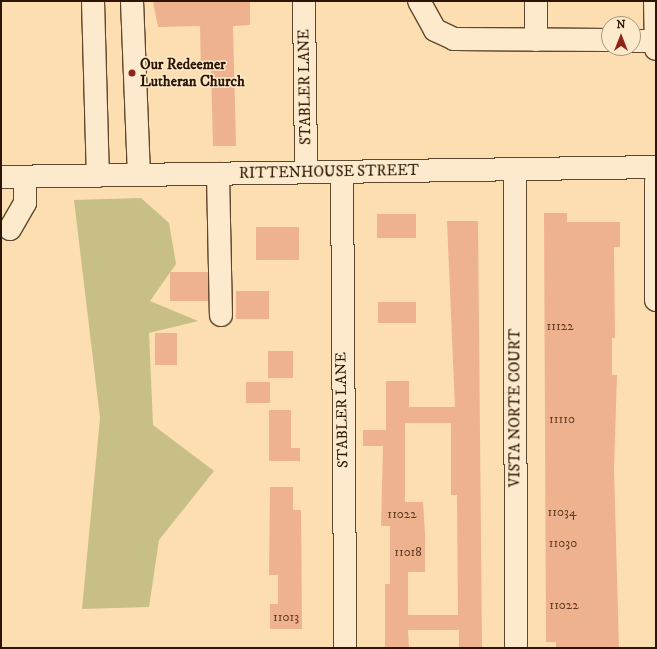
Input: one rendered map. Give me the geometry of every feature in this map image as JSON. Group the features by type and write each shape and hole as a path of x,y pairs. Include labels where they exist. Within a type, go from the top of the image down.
{"street":[{"path":"93,1 98,176"},
{"path":"132,1 139,175"},
{"name":"STABLER LANE","path":"304,1 306,172"},
{"path":"419,1 435,30 454,39 601,40"},
{"path":"536,1 536,40"},
{"path":"655,1 656,49"},
{"path":"641,41 656,41"},
{"name":"RITTENHOUSE STREET","path":"1,177 656,167"},
{"name":"VISTA NORTE COURT","path":"515,169 516,648"},
{"name":"STABLER LANE","path":"342,172 345,648"},
{"path":"218,174 220,315"},
{"path":"10,229 25,203 25,177"},
{"path":"656,180 656,300"}],"shaded area":[{"path":"141,198 169,223 176,264 150,301 198,321 149,333 153,425 214,471 159,540 149,607 82,609 100,418 74,200"}],"building":[{"path":"153,1 250,1 250,25 233,26 236,146 213,146 211,71 201,71 200,26 158,27"},
{"path":"544,213 567,213 567,222 620,222 620,247 614,247 615,338 612,338 612,375 617,375 614,469 619,648 556,648 556,642 546,642"},
{"path":"377,214 416,214 416,238 377,238"},
{"path":"447,221 478,221 482,648 459,648 459,630 408,630 409,648 385,648 385,584 390,584 390,526 381,526 383,446 363,446 363,430 386,430 386,381 409,381 409,407 455,407","holes":["405,423 451,423 451,495 457,495 458,615 408,615 408,572 425,572 425,533 423,502 405,502"]},
{"path":"256,227 299,227 299,260 256,260"},
{"path":"170,272 208,272 208,301 170,301"},
{"path":"236,291 269,291 269,319 236,319"},
{"path":"378,302 416,302 416,323 378,323"},
{"path":"155,333 177,333 177,365 155,365"},
{"path":"268,351 293,351 293,378 268,378"},
{"path":"246,382 270,382 270,403 246,403"},
{"path":"269,410 291,410 291,448 300,448 300,461 269,461"},
{"path":"270,487 293,487 293,510 301,510 302,629 270,629 270,604 278,604 278,575 269,575"}],"place":[{"name":"Our Redeemer Lutheran Church","path":"132,73"}]}
